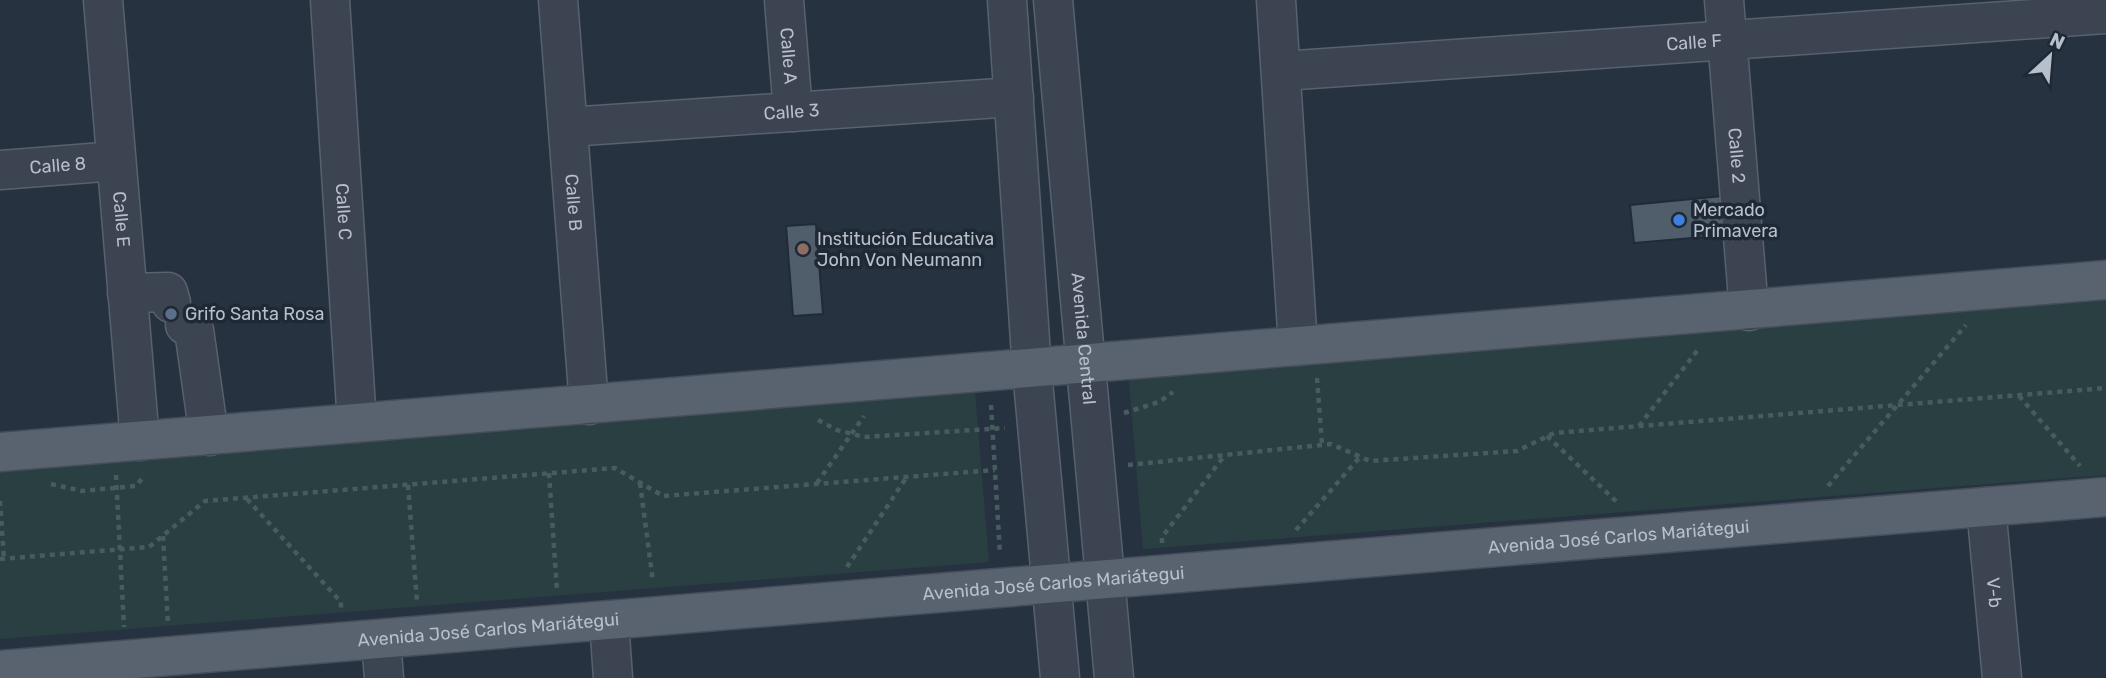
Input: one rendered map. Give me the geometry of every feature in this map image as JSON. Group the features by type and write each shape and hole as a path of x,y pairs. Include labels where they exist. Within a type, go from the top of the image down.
{"main road":[{"path":"0,452 1086,366 2106,280"},
{"name":"Avenida José Carlos Mariátegui","path":"0,670 154,662 559,625 2097,498"}],"street":[{"name":"Calle E","path":"103,0 116,161 155,315 127,442"},
{"name":"Calle C","path":"330,0 357,423"},
{"name":"Calle B","path":"558,0 589,405"},
{"name":"Calle A","path":"784,0 793,112"},
{"path":"1007,0 1032,370 1060,678"},
{"name":"Avenida Central","path":"1053,0 1114,678"},
{"path":"1276,0 1307,346"},
{"name":"Calle 2","path":"1724,0 1737,312"},
{"name":"Calle F","path":"1282,71 2106,13"},
{"name":"Calle 3","path":"568,127 1014,97"},
{"name":"Calle 8","path":"0,170 116,161"},
{"path":"155,315 194,330 209,436"},
{"name":"V-b","path":"1986,507 2002,678"},
{"path":"609,621 613,678"},
{"path":"363,642 384,678"}],"path":[{"path":"1825,520 1823,492 1973,317 1974,292"},
{"path":"1639,426 1737,312"},
{"path":"1307,346 1322,445"},
{"path":"990,373 1002,588"},
{"path":"817,484 889,381"},
{"path":"1117,466 1331,444 1370,461 1517,451 1547,436 1639,426 2106,388"},
{"path":"2018,395 2085,472 2097,498"},
{"path":"1547,436 1619,505 1625,537"},
{"path":"127,442 120,549 154,662"},
{"path":"1163,575 1162,537 1225,455"},
{"path":"1294,564 1292,535 1360,457"},
{"path":"0,501 2,559 149,547 205,501 615,468 663,496 995,470"},
{"path":"549,473 559,625"},
{"path":"822,603 906,477"},
{"path":"640,482 657,617"},
{"path":"408,485 419,637"},
{"path":"246,498 341,602 363,642"},
{"path":"154,662 163,535"}],"green space":[{"path":"2106,294 2106,475 1143,549 1128,370"},
{"path":"975,391 989,562 0,639 0,467"}],"building":[{"name":"Mercado Primavera","path":"1723,196 1727,235 1634,243 1630,205"},
{"name":"Institución Educativa John Von Neumann","path":"816,224 823,314 793,316 786,226"}],"place":[{"name":"Mercado Primavera","path":"1679,220"},
{"name":"Institución Educativa John Von Neumann","path":"803,249"},
{"name":"Grifo Santa Rosa","path":"171,314"}]}
